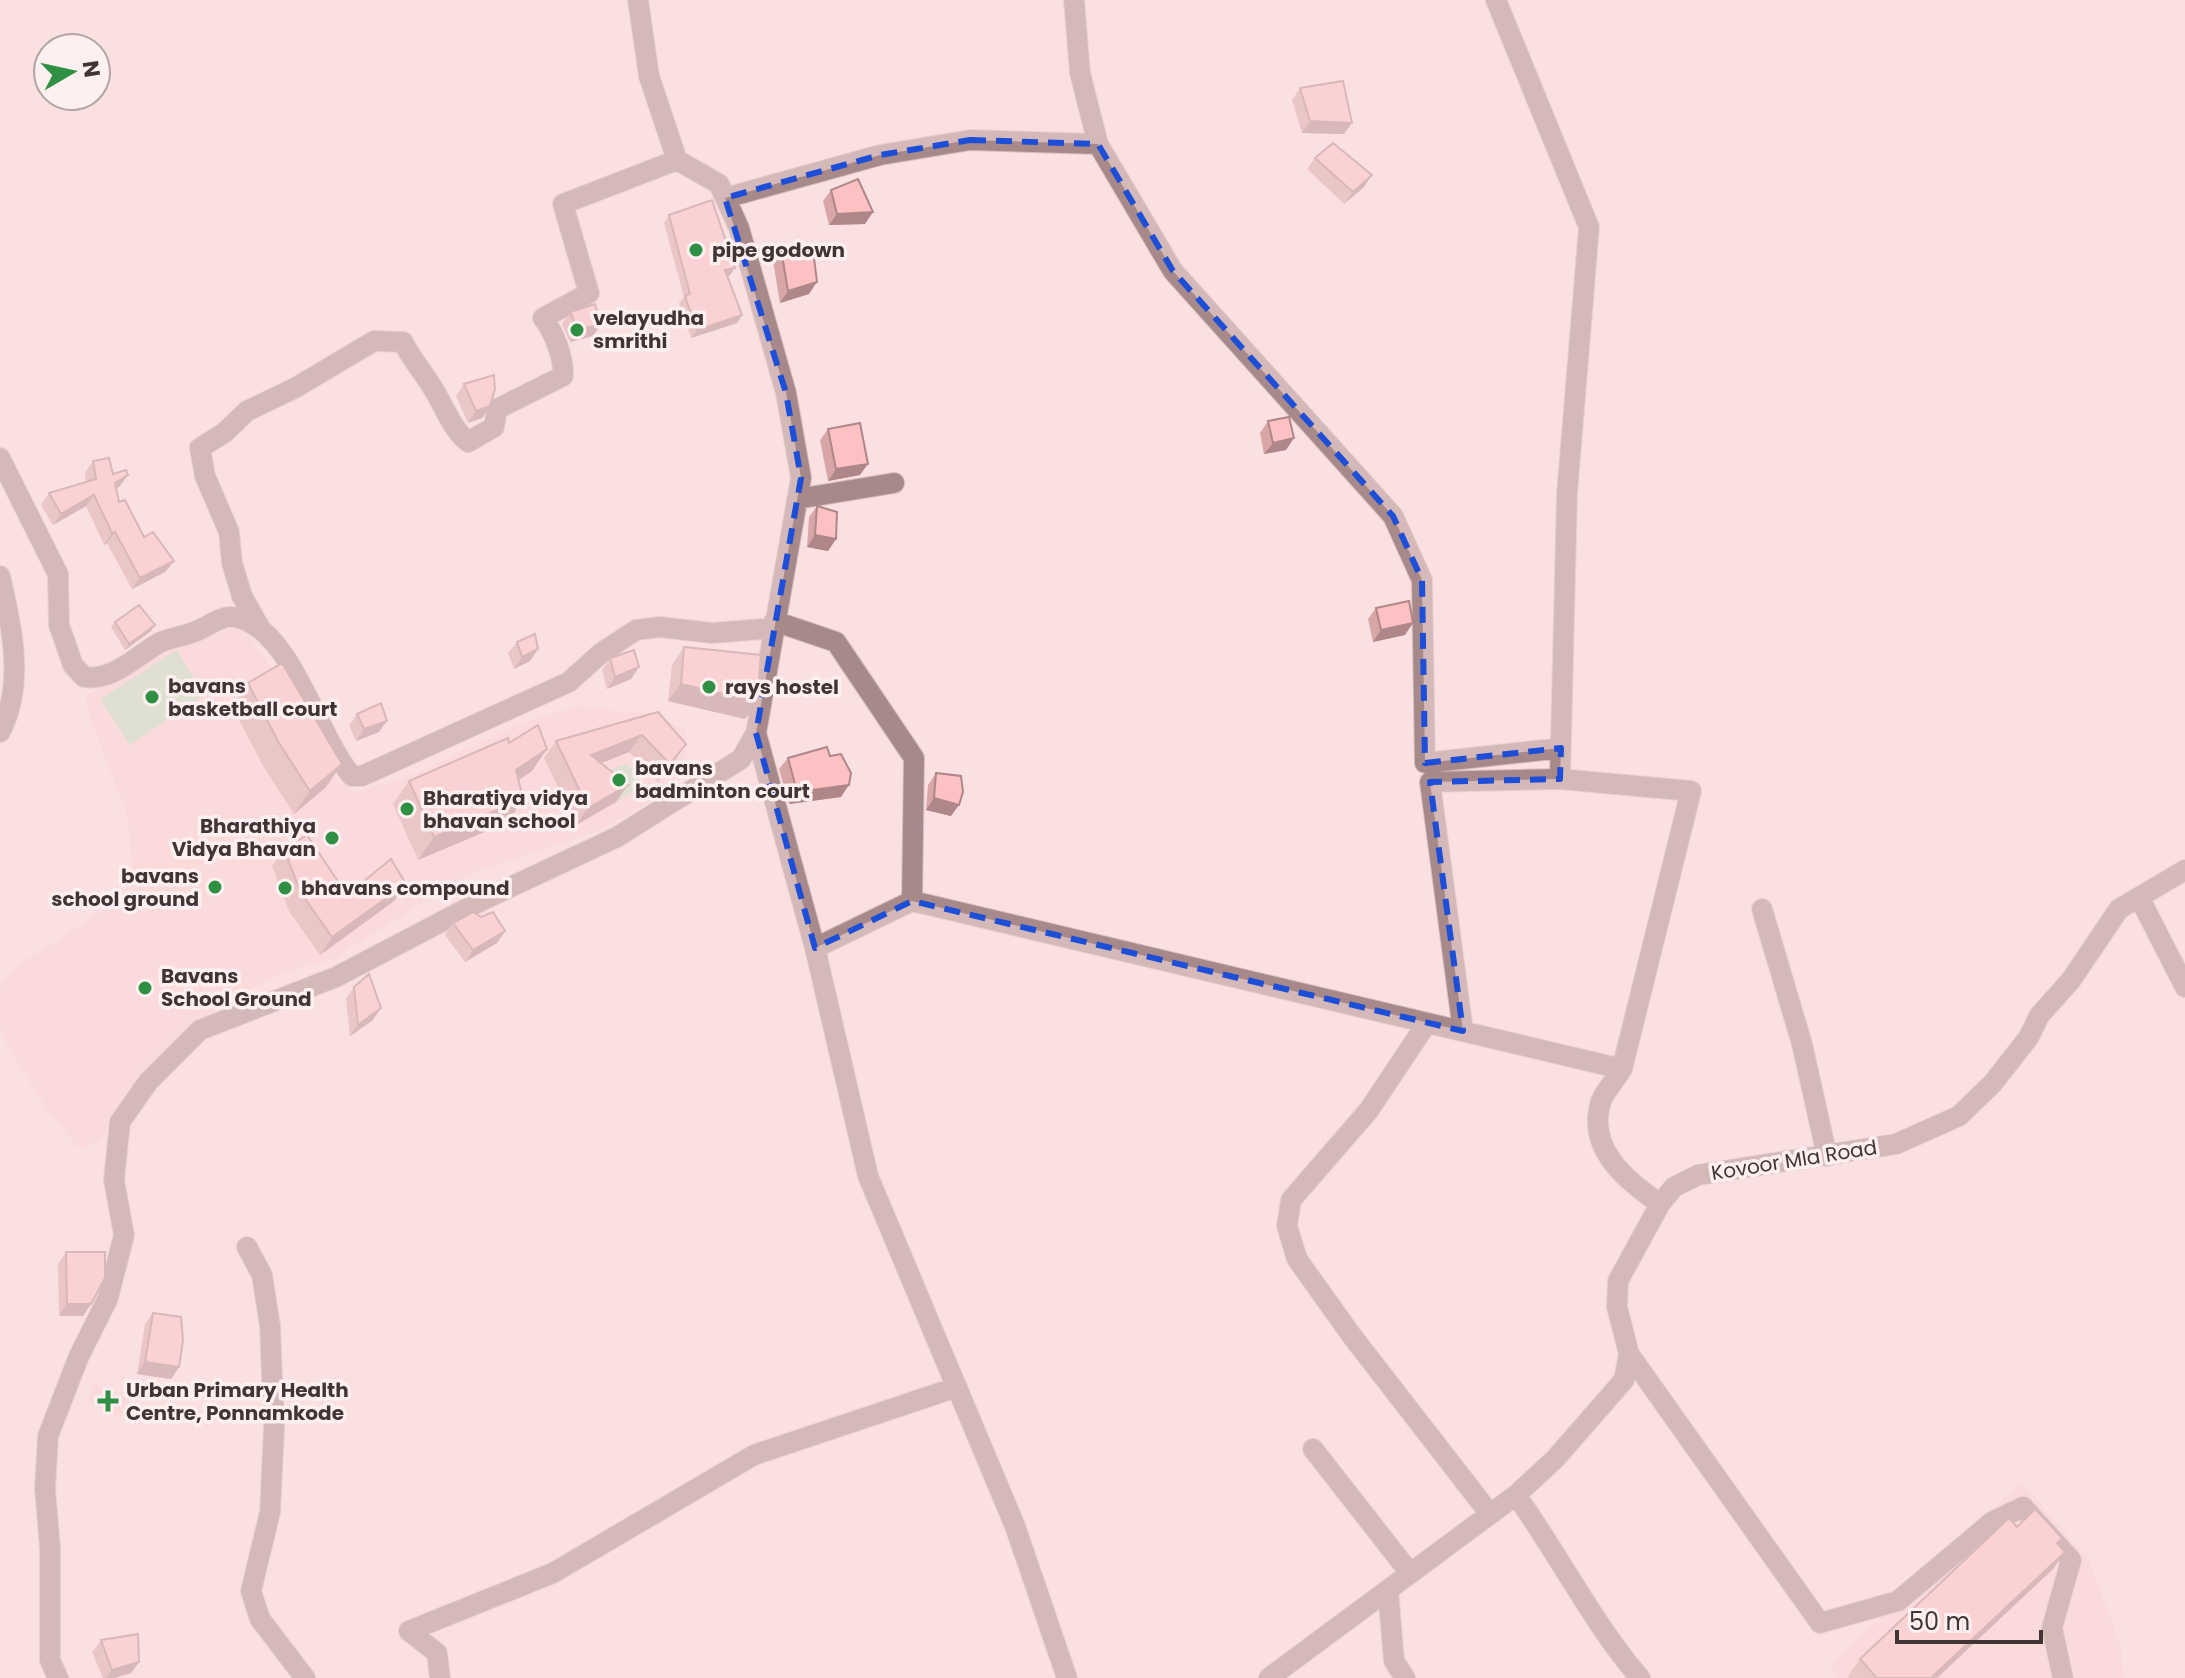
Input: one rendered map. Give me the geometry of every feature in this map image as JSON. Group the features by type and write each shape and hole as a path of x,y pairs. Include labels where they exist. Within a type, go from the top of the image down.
{"street":[{"path":"58,1678 50,1660 50,1548 45,1488 48,1436 79,1356 108,1298 124,1235 114,1180 120,1122 148,1082 200,1030 336,977 483,900 617,837 741,759 756,733 801,478 786,393 739,228 719,184 677,160 649,76 638,0"},
{"path":"1074,0 1080,73 1098,144 1173,271 1393,516 1422,580 1425,763 1561,748"},
{"path":"1496,0 1589,227 1567,494 1560,779"},
{"path":"725,198 880,155 970,140 1098,144"},
{"path":"677,160 563,204 589,293 543,318 551,329 564,362 563,376 497,409 494,427 483,434 468,442 455,432 449,414 415,366 403,342 374,341 295,388 247,411 224,433 200,448 205,476 229,532 232,563 242,596 260,628 299,680 352,776 362,776 569,682 601,653 636,630 660,627 712,633 774,627 836,642 914,758 912,901"},
{"path":"0,458 58,574 59,625 73,665 84,677 98,679 113,673 158,644 193,633 224,616 237,616 260,628"},
{"path":"797,499 894,483"},
{"path":"0,576 15,640 8,717 0,732"},
{"path":"756,733 815,948 868,1176 1015,1526 1067,1678"},
{"path":"1463,1031 1430,782 1560,779 1691,791 1622,1069 1601,1102 1600,1139 1620,1176 1660,1204"},
{"name":"Kovoor Mla Road","path":"1629,1354 1617,1307 1618,1281 1660,1204 1674,1187 1698,1175 1896,1144 1959,1116 1993,1083 2029,1037 2039,1016 2071,980 2119,909 2185,870"},
{"path":"2139,897 2185,987"},
{"path":"815,948 912,901 1622,1069"},
{"path":"1762,909 1802,1044 1827,1156"},
{"path":"1427,1023 1369,1110 1291,1200 1287,1226 1297,1259 1352,1336 1490,1514"},
{"path":"247,1247 262,1275 270,1326 274,1429 270,1512 251,1591 260,1619 305,1678"},
{"path":"1269,1678 1516,1495 1555,1459 1624,1380 1629,1354"},
{"path":"1629,1354 1820,1623 1898,1601 1992,1522 2023,1507 2071,1560 2052,1628 2063,1678"},
{"path":"440,1678 437,1653 409,1631 553,1573 754,1455 957,1387"},
{"path":"1313,1449 1410,1573"},
{"path":"1516,1495 1559,1556 1611,1644 1640,1678"},
{"path":"1388,1590 1394,1661 1405,1678"}],"highlighted area":[{"path":"970,140 1098,144 1173,271 1393,516 1422,580 1425,763 1561,748 1560,779 1430,782 1463,1031 912,901 815,948 756,733 801,478 786,393 725,198 880,155"}],"shaded area":[{"name":"bhavans compound","path":"235,628 246,633 276,673 338,780 356,792 416,773 519,724 580,705 651,713 686,730 687,768 677,784 628,815 592,833 469,874 333,959 289,971 234,996 202,1021 124,1101 105,1135 87,1148 78,1147 51,1116 6,1044 0,1027 0,986 18,965 112,905 126,889 132,872 128,818 89,715 86,696 164,650"},
{"name":"Urban Primary Health Centre, Ponnamkode","path":"95,1383 130,1400 120,1419 86,1402"},
{"path":"2021,1481 2089,1560 2120,1643 2124,1678 1839,1678 1831,1665"}],"green space":[{"name":"bavans basketball court","path":"177,650 204,695 130,745 100,699"},
{"name":"bavans badminton court","path":"628,764 644,785 616,802 594,775"}],"building":[{"path":"1343,81 1352,123 1310,121 1300,88"},
{"path":"1333,143 1372,175 1353,192 1315,158"},
{"path":"858,179 873,212 837,214 831,190"},
{"path":"712,200 735,268 725,270 742,315 697,330 685,296 690,294 669,215"},
{"path":"806,245 814,258 817,282 788,291 781,249"},
{"path":"595,304 601,324 578,330 570,312"},
{"path":"494,375 495,389 490,406 476,411 464,384"},
{"path":"1289,417 1294,438 1273,443 1268,421"},
{"path":"860,423 868,464 836,469 828,429"},
{"path":"109,458 113,474 126,470 128,475 115,483 119,502 125,500 144,537 153,532 174,561 140,578 115,532 112,533 94,495 61,514 49,493 96,479 93,461"},
{"path":"817,506 837,512 836,539 815,535"},
{"path":"1409,601 1413,623 1381,630 1376,608"},
{"path":"139,605 155,625 129,644 115,622"},
{"path":"535,634 538,649 522,657 517,642"},
{"path":"684,647 761,655 757,702 681,684"},
{"path":"634,650 639,667 615,677 610,658"},
{"path":"282,663 342,764 310,791 279,743 248,683"},
{"path":"381,703 387,721 364,729 357,714"},
{"path":"658,712 686,744 670,764 642,735 591,755 628,785 588,808 556,741"},
{"path":"538,725 547,749 516,770 523,799 434,837 409,781 508,738 509,743"},
{"path":"827,747 830,756 841,754 851,773 849,785 797,792 788,758"},
{"path":"936,773 961,776 963,792 959,805 934,798"},
{"path":"307,835 347,895 391,859 406,884 332,937 301,893 284,849"},
{"path":"473,912 481,917 493,912 505,931 473,950 453,923"},
{"path":"369,974 381,1008 358,1025 354,987"},
{"path":"66,1252 105,1252 105,1278 91,1304 67,1304"},
{"path":"153,1313 181,1317 183,1340 179,1367 145,1362"},
{"path":"2035,1509 2062,1538 2057,1543 2065,1552 1931,1678 1877,1678 1860,1659 2009,1518 2017,1527"},
{"path":"138,1634 139,1662 112,1670 101,1640"}],"place":[{"name":"pipe godown","path":"696,250"},
{"name":"velayudha smrithi","path":"577,330"},
{"name":"rays hostel","path":"709,687"},
{"name":"bavans basketball court","path":"152,697"},
{"name":"bavans badminton court","path":"619,780"},
{"name":"Bharatiya vidya bhavan school","path":"407,809"},
{"name":"Bharathiya Vidya Bhavan","path":"332,838"},
{"name":"bavans school ground","path":"215,887"},
{"name":"bhavans compound","path":"285,888"},
{"name":"Bavans School Ground","path":"145,988"},
{"name":"Urban Primary Health Centre, Ponnamkode","path":"108,1401"}]}
